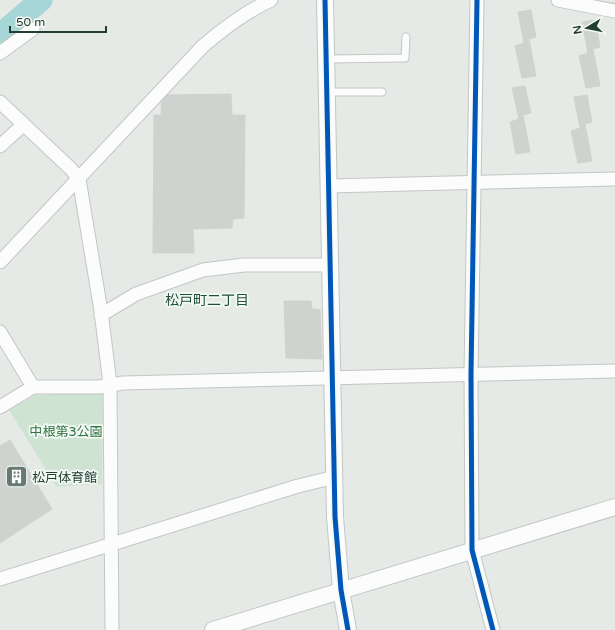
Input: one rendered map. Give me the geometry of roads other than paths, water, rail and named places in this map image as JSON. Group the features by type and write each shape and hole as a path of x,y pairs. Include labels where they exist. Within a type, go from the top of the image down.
{"street":[{"path":"0,262 203,46 228,24 254,8 271,0"},
{"path":"325,0 335,477 341,590 348,630"},
{"path":"477,0 471,374 472,550 493,630"},
{"path":"558,0 615,11"},
{"path":"0,53 33,29"},
{"path":"0,102 71,168 79,179 101,314 110,384 110,545 112,630"},
{"path":"0,146 23,125"},
{"path":"329,186 615,179"},
{"path":"101,314 136,294 203,270 244,265 331,265"},
{"path":"0,332 33,387"},
{"path":"0,407 33,387 99,387 110,384 615,370"},
{"path":"0,579 298,486 335,477"},
{"path":"213,630 615,507"}],"lane":[{"path":"327,59 405,58 406,37"},
{"path":"327,92 382,92"}],"waterway":[{"path":"0,35 41,0"}],"place":[{"name":"松戸体育館","path":"16,477"}],"district":[{"name":"松戸町二丁目","path":"207,300"}],"park label":[{"name":"中根第3公園","path":"66,431"}]}
